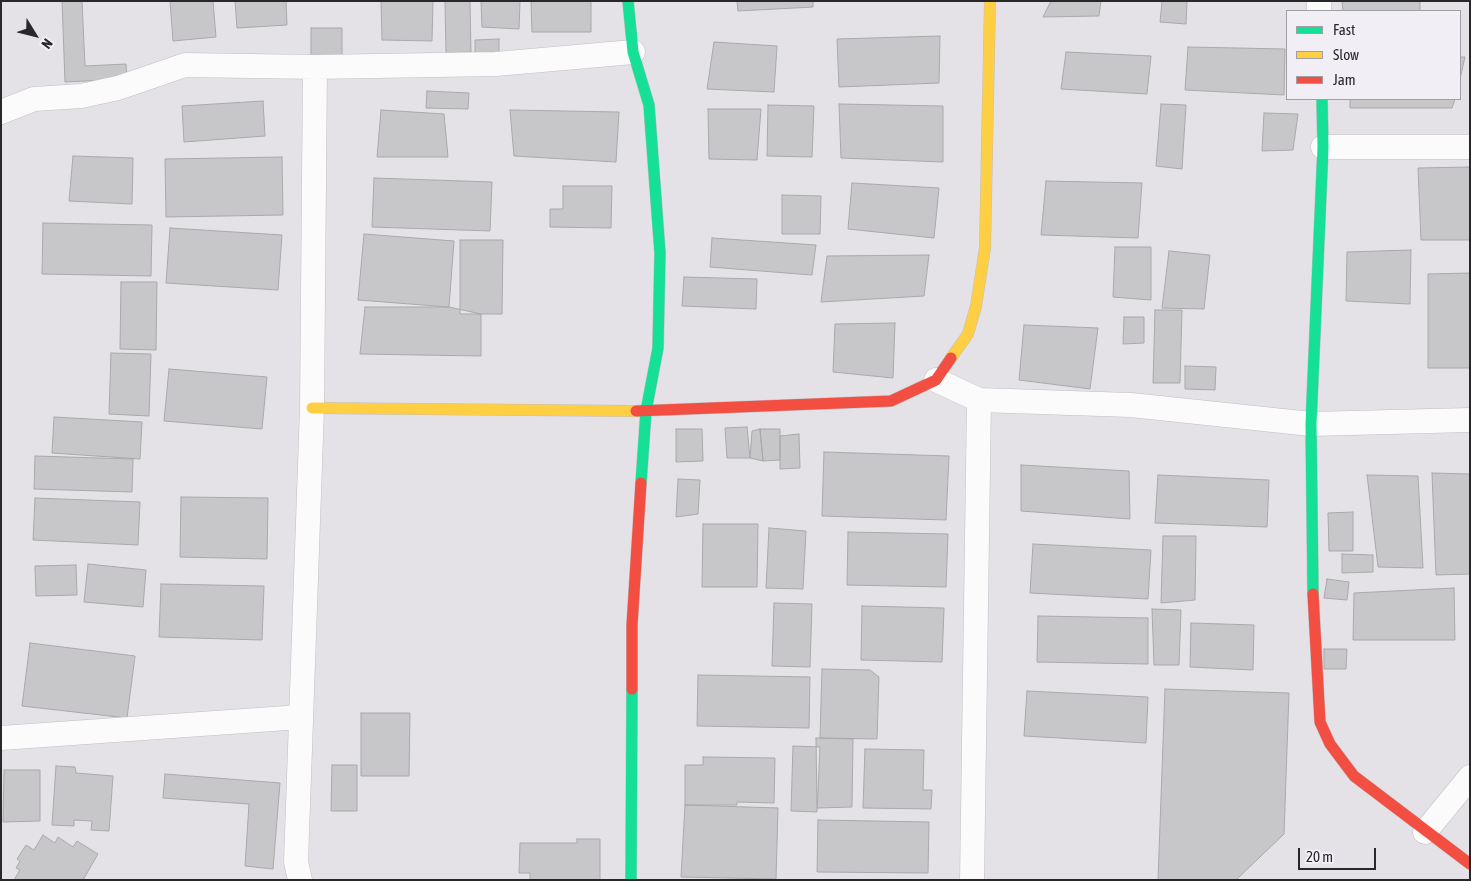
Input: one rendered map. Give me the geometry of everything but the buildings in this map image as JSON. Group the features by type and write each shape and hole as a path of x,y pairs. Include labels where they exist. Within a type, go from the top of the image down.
{"street":[{"path":"628,1 633,52 649,105 660,253 658,348 646,411 632,625 631,880"},
{"path":"312,408 646,411 891,401 936,380 968,334 976,306 981,277 985,248 988,180 990,1"},
{"path":"1,112 34,99 81,96 118,88 185,65 315,67 496,64 633,52"},
{"path":"300,880 296,862 312,408 315,67"},
{"path":"1322,100 1324,147 1311,424 1311,565 1320,722 1330,744 1354,776 1425,832 1470,864"},
{"path":"1324,147 1470,147"},
{"path":"936,380 979,400 1131,405 1311,424 1470,420"},
{"path":"972,880 979,400"},
{"path":"1,738 301,717"},
{"path":"1425,832 1470,777"}],"traffic: fast":[{"path":"628,1 633,52 649,105 660,253 658,348 646,411 641,483"},
{"path":"1313,594 1311,424 1323,147 1322,100"},
{"path":"631,880 632,689"}],"traffic: slow":[{"path":"951,358 968,334 976,306 985,248 990,1"},
{"path":"312,408 636,411"}],"traffic: jam":[{"path":"636,411 891,401 936,380 951,358"},
{"path":"632,689 632,625 641,483"},
{"path":"1313,594 1320,722 1330,744 1354,776 1470,864"}]}
